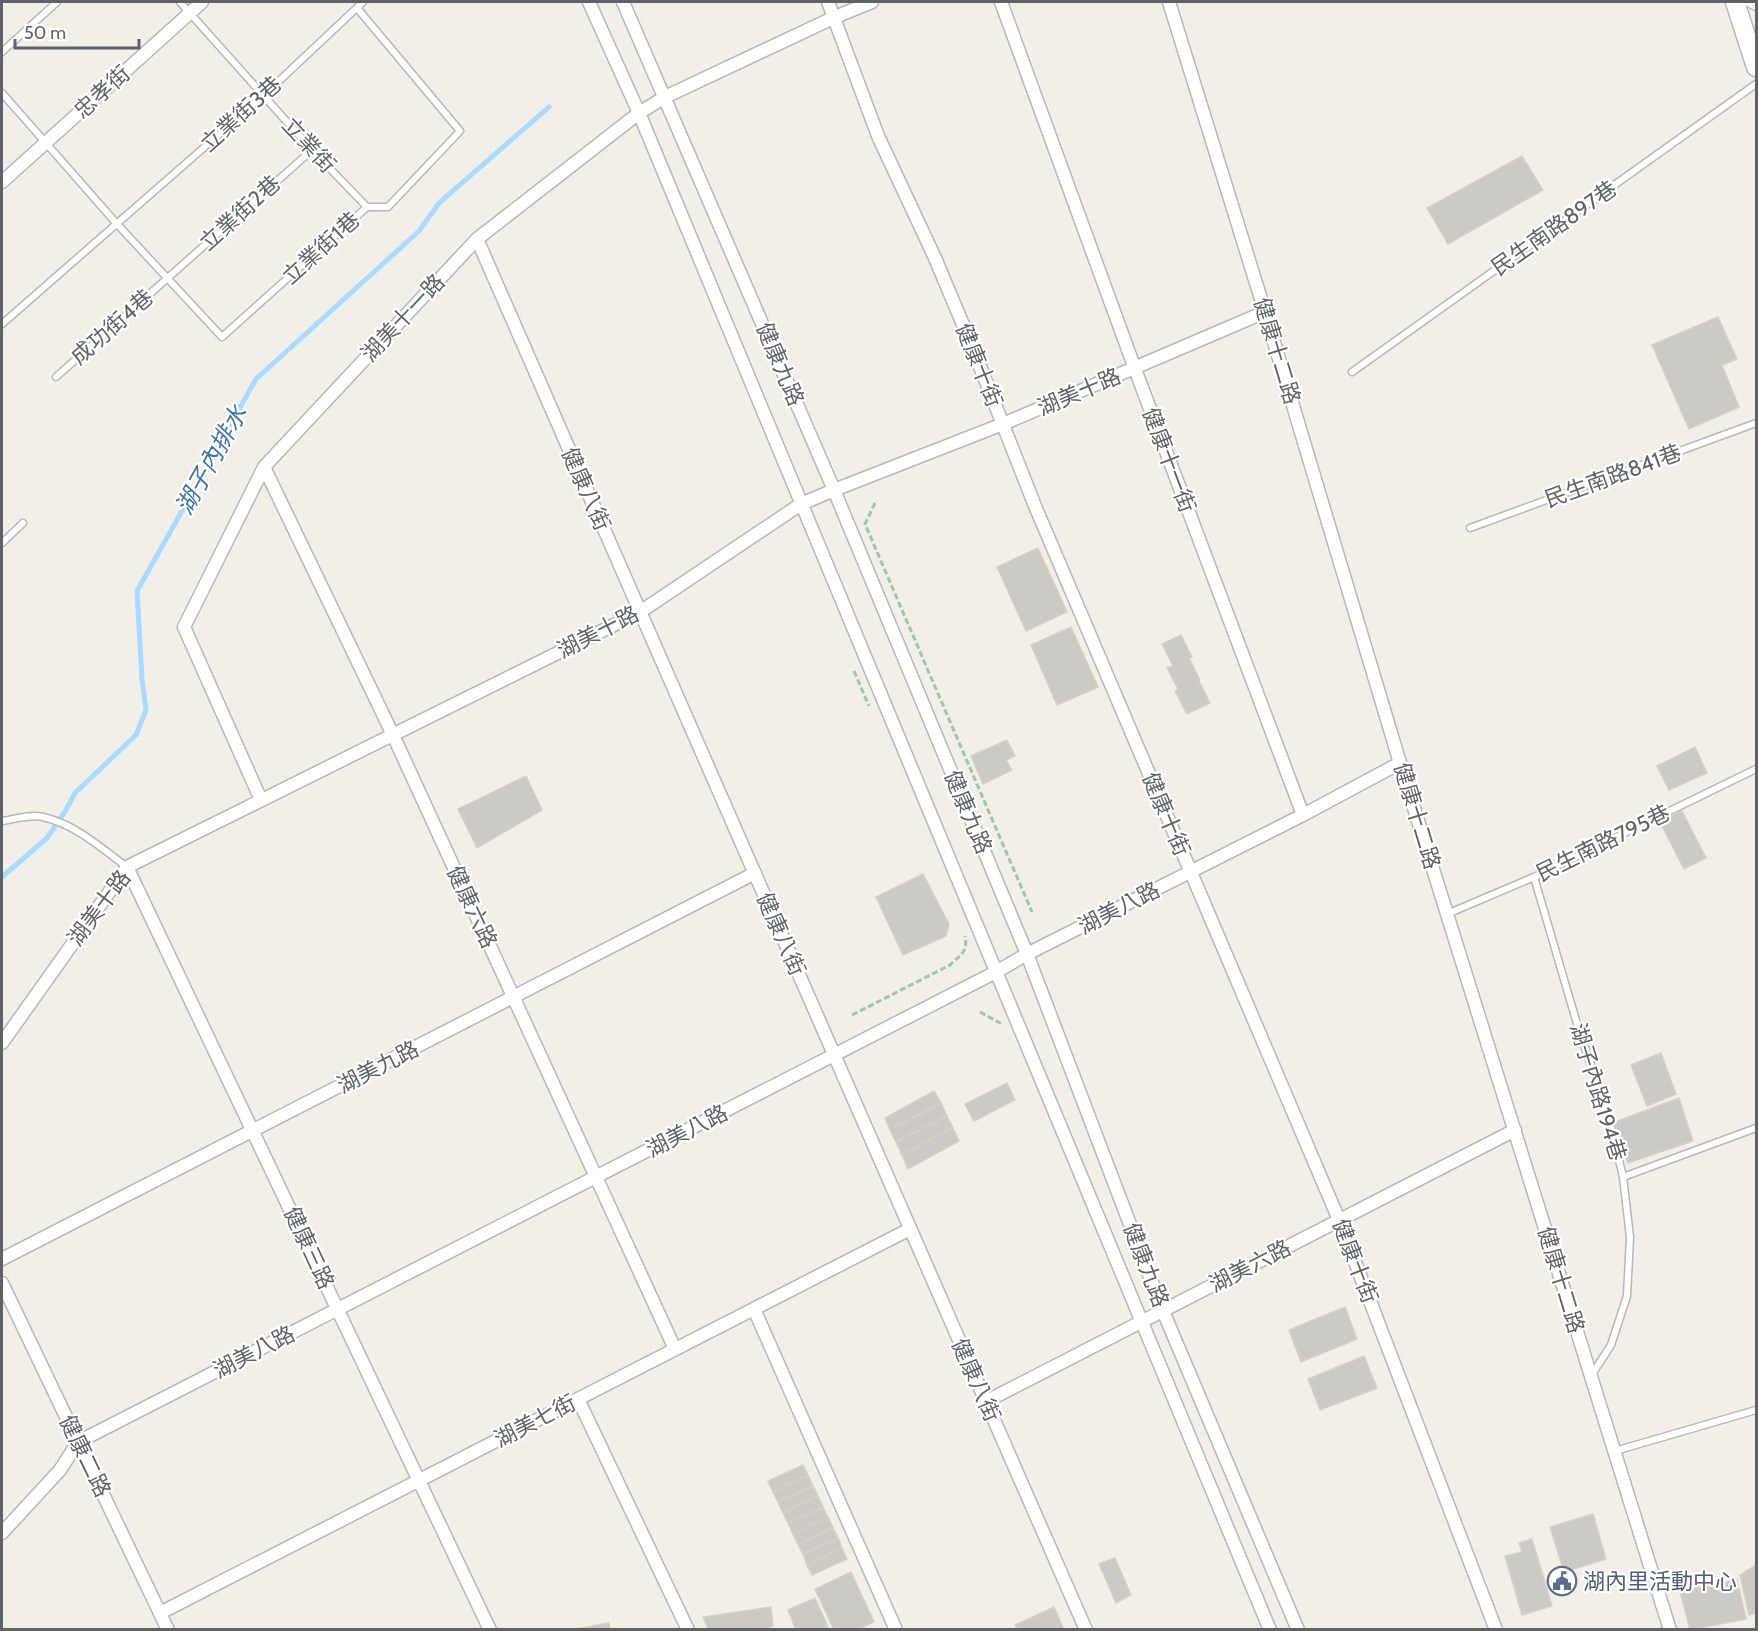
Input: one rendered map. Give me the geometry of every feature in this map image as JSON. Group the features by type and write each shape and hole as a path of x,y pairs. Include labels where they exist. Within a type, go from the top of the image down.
{"main road":[{"path":"1735,2 1756,67"}],"street":[{"name":"忠孝街","path":"2,182 202,2"},
{"path":"590,2 639,113 1270,1629"},
{"name":"健康九路","path":"622,2 834,490 1027,954 1163,1311 1298,1629"},
{"name":"健康十街","path":"828,2 878,136 935,258 1035,506 1340,1220 1496,1629"},
{"name":"湖美十一路","path":"261,800 184,627 264,467 477,239 639,113 665,97 835,17 872,2"},
{"name":"健康十一街","path":"1001,2 1135,369 1303,815"},
{"name":"健康十二路","path":"1169,2 1265,312 1400,763 1670,1629"},
{"name":"健康八街","path":"477,239 1086,1629"},
{"name":"湖美十路","path":"2,1043 127,867 640,612 801,504 1003,424 1265,312"},
{"name":"健康六路","path":"264,467 393,735 675,1349"},
{"name":"湖美八路","path":"78,1442 996,972 1027,954 1303,815 1400,763"},
{"name":"健康三路","path":"127,867 489,1629"},
{"name":"湖美九路","path":"2,1259 755,873"},
{"name":"湖美六路","path":"985,1402 1515,1130"},
{"name":"湖美七街","path":"160,1613 910,1229"},
{"name":"健康二路","path":"2,1283 168,1629"},
{"path":"754,1309 896,1629"},
{"path":"578,1399 688,1629"},
{"path":"2,1533 60,1470 78,1442"}],"lane":[{"path":"2,52 57,2"},
{"name":"立業街","path":"180,2 312,150 367,207"},
{"name":"立業街3巷","path":"2,324 263,96 363,2"},
{"path":"1746,2 1756,7"},
{"name":"立業街1巷","path":"168,277 222,337 367,207 388,207 460,131 357,8"},
{"name":"民生南路897巷","path":"1352,372 1756,84"},
{"path":"2,93 117,224 168,277"},
{"name":"立業街2巷","path":"168,277 312,150"},
{"name":"成功街4巷","path":"56,377 168,277"},
{"name":"民生南路841巷","path":"1470,528 1756,423"},
{"path":"2,543 23,523"},
{"name":"民生南路795巷","path":"1447,914 1534,877 1756,770"},
{"path":"2,821 28,816 42,817 71,826 127,867"},
{"name":"湖子內路194巷","path":"1534,877 1580,1034 1607,1109 1623,1177 1630,1237 1627,1296 1611,1345 1591,1377"},
{"path":"1623,1177 1756,1128"},
{"path":"1614,1451 1756,1410"}],"path":[{"path":"875,503 865,524 1032,912"},
{"path":"854,670 872,714"},
{"path":"852,1015 950,965 964,953 966,943 964,931"}],"building":[{"path":"1522,156 1543,190 1448,244 1427,208"},
{"path":"1718,317 1737,359 1722,365 1739,407 1689,429 1652,345"},
{"path":"1038,548 1067,612 1026,631 997,567"},
{"path":"1071,627 1098,687 1057,705 1031,645"},
{"path":"1181,635 1210,703 1187,714 1175,691 1178,689 1167,668 1173,666 1162,644"},
{"path":"1007,740 1015,756 1006,760 1012,770 983,784 971,756"},
{"path":"1695,747 1707,773 1669,790 1657,766"},
{"path":"526,776 542,810 477,848 458,809"},
{"path":"1682,811 1706,858 1684,869 1660,822"},
{"path":"923,874 949,924 946,936 903,955 876,897"},
{"path":"1661,1053 1676,1094 1647,1106 1631,1065"},
{"path":"1007,1083 1015,1100 974,1121 965,1104"},
{"path":"934,1091 941,1103 890,1130 885,1118"},
{"path":"1679,1098 1693,1141 1628,1163 1615,1122"},
{"path":"941,1103 947,1116 896,1142 890,1130"},
{"path":"947,1116 953,1128 902,1155 896,1142"},
{"path":"953,1128 959,1141 908,1169 902,1155"},
{"path":"1345,1307 1357,1339 1301,1362 1289,1330"},
{"path":"1364,1356 1377,1388 1320,1410 1308,1379"},
{"path":"803,1465 808,1475 773,1492 768,1481"},
{"path":"808,1475 813,1486 778,1502 773,1492"},
{"path":"813,1486 818,1496 783,1513 778,1502"},
{"path":"818,1496 823,1507 788,1523 783,1513"},
{"path":"823,1507 828,1517 793,1534 788,1523"},
{"path":"1593,1514 1606,1559 1564,1572 1550,1527"},
{"path":"828,1517 833,1528 798,1544 793,1534"},
{"path":"833,1528 838,1538 803,1554 798,1544"},
{"path":"838,1538 842,1548 807,1565 803,1554"},
{"path":"1532,1539 1552,1606 1522,1615 1505,1556 1522,1552 1519,1543"},
{"path":"842,1548 847,1559 812,1575 807,1565"},
{"path":"1115,1558 1131,1595 1116,1603 1099,1564"},
{"path":"1756,1565 1756,1613 1749,1615 1740,1575"},
{"path":"851,1572 874,1622 857,1630 834,1630 815,1589"},
{"path":"1737,1580 1746,1619 1690,1630 1680,1591"},
{"path":"815,1598 828,1627 822,1630 796,1630 788,1610"},
{"path":"771,1607 773,1626 762,1630 709,1630 703,1617"},
{"path":"1054,1607 1064,1630 1018,1630 1015,1625"},
{"path":"609,1623 610,1630 571,1630"}],"waterway":[{"name":"湖子內排水","path":"2,877 47,838 75,793 136,735 146,710 137,591 256,379 419,231 439,203 549,107"}],"place":[{"name":"湖內里活動中心","path":"1562,1581"}]}
